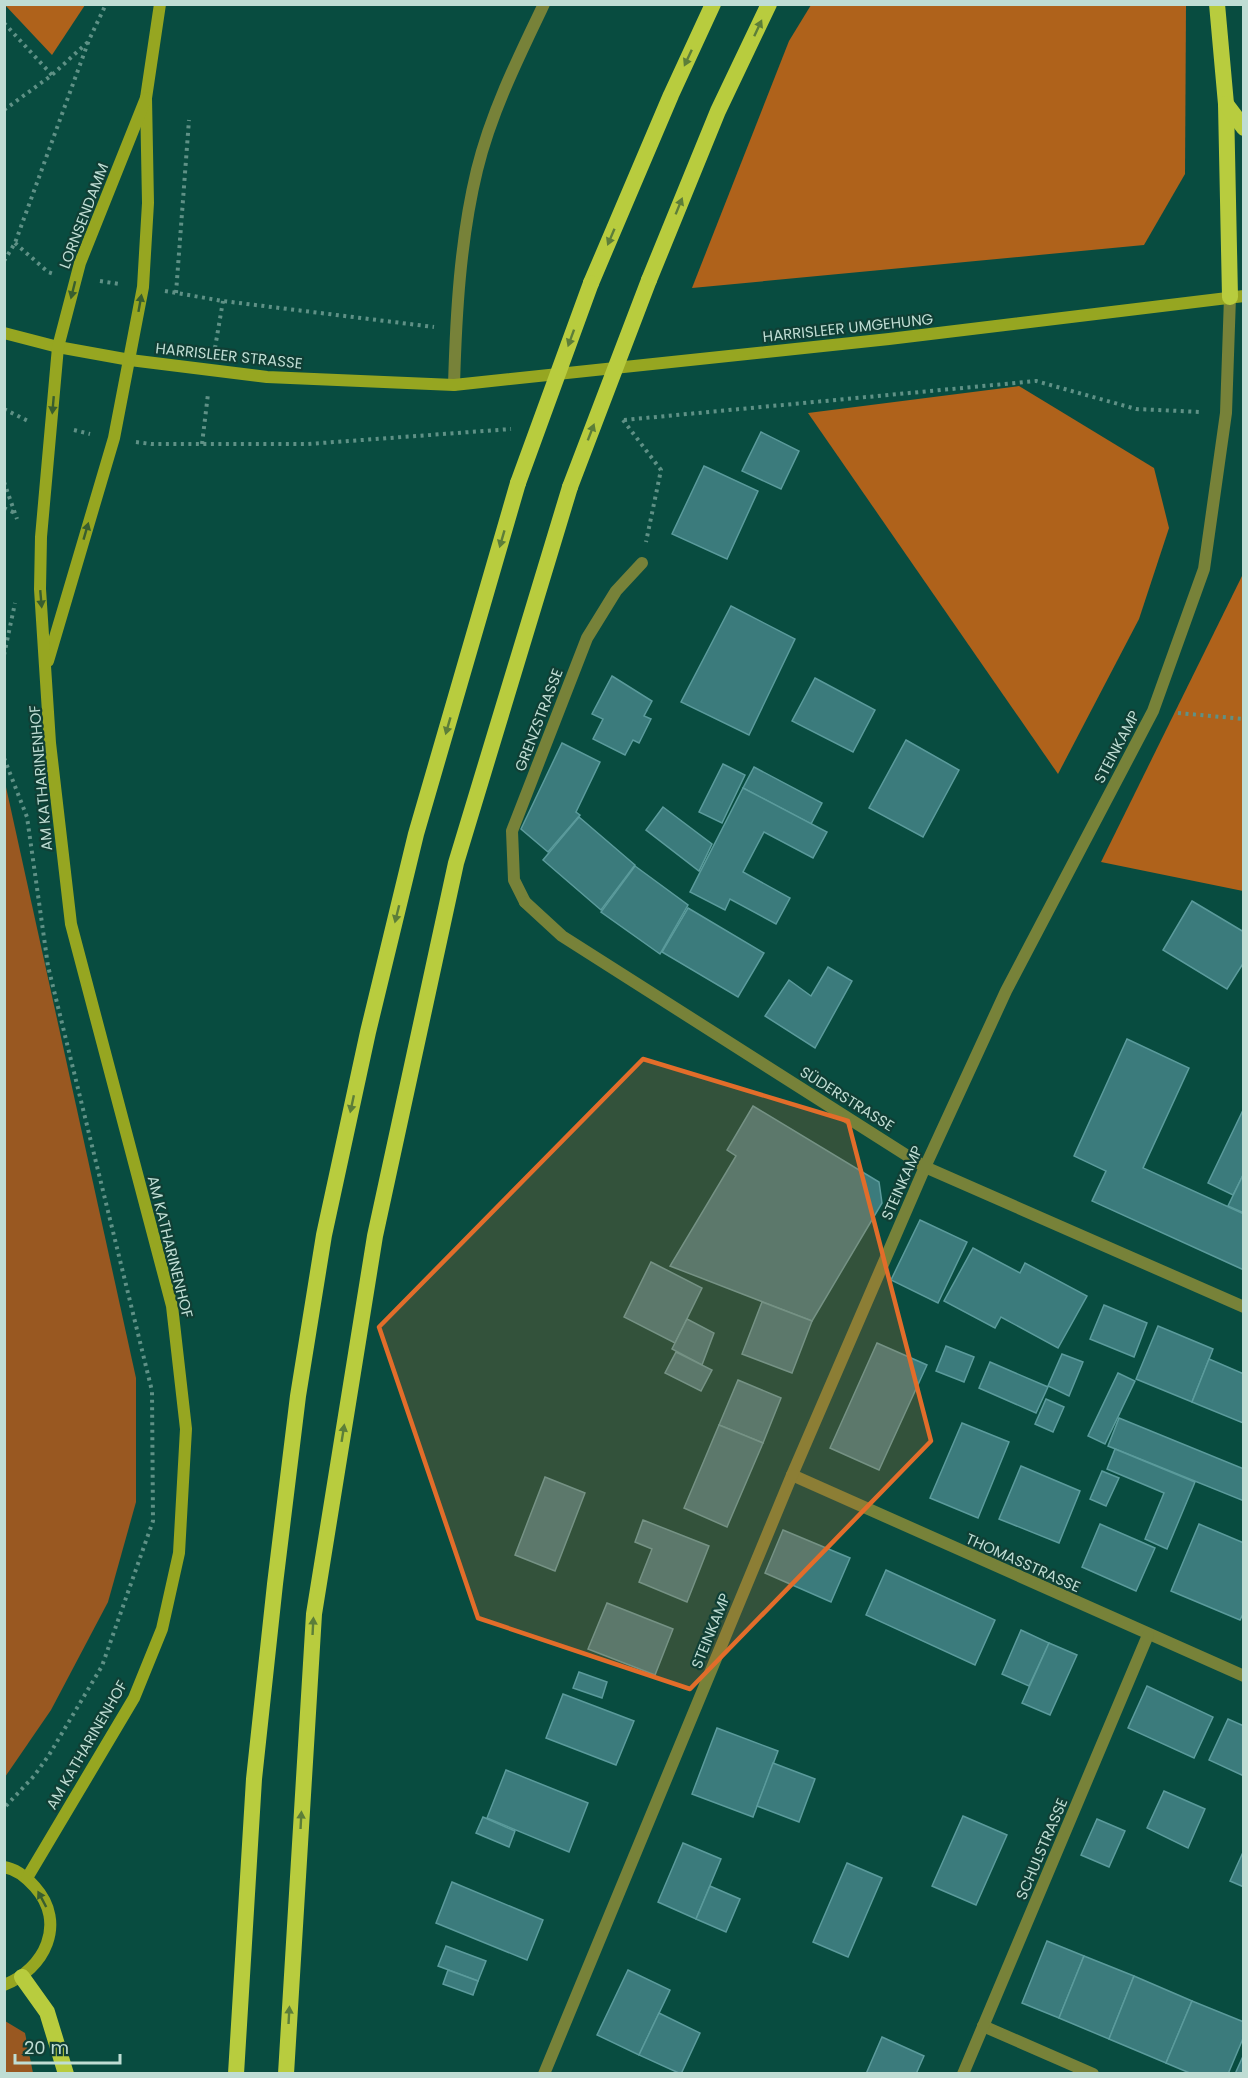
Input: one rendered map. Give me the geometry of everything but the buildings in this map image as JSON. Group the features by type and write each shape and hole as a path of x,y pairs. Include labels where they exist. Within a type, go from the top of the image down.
{"highway":[{"path":"236,2073 254,1779 274,1584 298,1396 324,1234 368,1032 416,834 518,483 591,283 671,94 713,4"},
{"path":"286,2073 314,1614 375,1236 456,863 570,487 649,280 718,111 769,4"},
{"path":"1217,4 1226,104 1237,297"},
{"path":"1226,104 1244,128"},
{"path":"22,1977 47,2012 66,2073"}],"main road":[{"name":"LORNSENDAMM","path":"130,360 143,287 148,203 146,98 160,4"},
{"name":"LORNSENDAMM","path":"58,347 76,278 146,98"},
{"name":"HARRISLEER UMGEHUNG","path":"454,385 890,339 1237,297"},
{"name":"HARRISLEER STRASSE","path":"4,333 58,347 130,360 267,377 454,385"},
{"name":"AM KATHARINENHOF","path":"27,1878 135,1698 162,1629 179,1553 186,1429 172,1306 71,924 50,743 40,589 41,537 58,347"},
{"name":"AM KATHARINENHOF","path":"46,668 114,438 130,360"},
{"path":"4,1867 27,1878 40,1892 48,1910 50,1929 46,1947 36,1964 22,1977 4,1985"}],"street":[{"path":"454,385 455,329 477,170 492,121 544,4"},
{"name":"STEINKAMP","path":"544,2073 792,1474 925,1167 1006,991 1153,711 1204,569 1226,413 1237,297"},
{"name":"GRENZSTRASSE","path":"525,902 514,880 512,831 587,638 616,591 642,563"},
{"name":"SÜDERSTRASSE","path":"525,902 562,936 925,1167 1244,1307"},
{"name":"THOMASSTRASSE","path":"792,1474 1244,1676"},
{"name":"SCHULSTRASSE","path":"963,2073 1148,1635"},
{"path":"983,2026 1093,2073"}],"path":[{"path":"4,261 15,243 89,40 106,4"},
{"path":"4,23 52,75"},
{"path":"4,110 52,75 89,40"},
{"path":"176,293 189,120"},
{"path":"15,243 48,272 76,278 223,301 455,329"},
{"path":"623,420 661,470 642,563"},
{"path":"4,508 16,513"},
{"path":"1153,711 1244,719"},
{"path":"4,758 27,817 48,966 152,1391 153,1521 102,1666 49,1755 34,1776 4,1808"}],"highlighted area":[{"path":"643,1059 848,1121 931,1441 690,1689 478,1618 379,1327"}],"shaded area":[{"path":"5,4 85,5 52,55"},
{"path":"811,5 1186,5 1185,174 1144,245 692,288 789,41"},
{"path":"1019,386 1154,468 1169,528 1139,619 1058,774 808,413"},
{"path":"1243,574 1243,891 1101,862"},
{"path":"4,778 136,1378 136,1502 108,1602 51,1710 5,1777"},
{"path":"5,2021 25,2033 33,2073 5,2073"}]}
